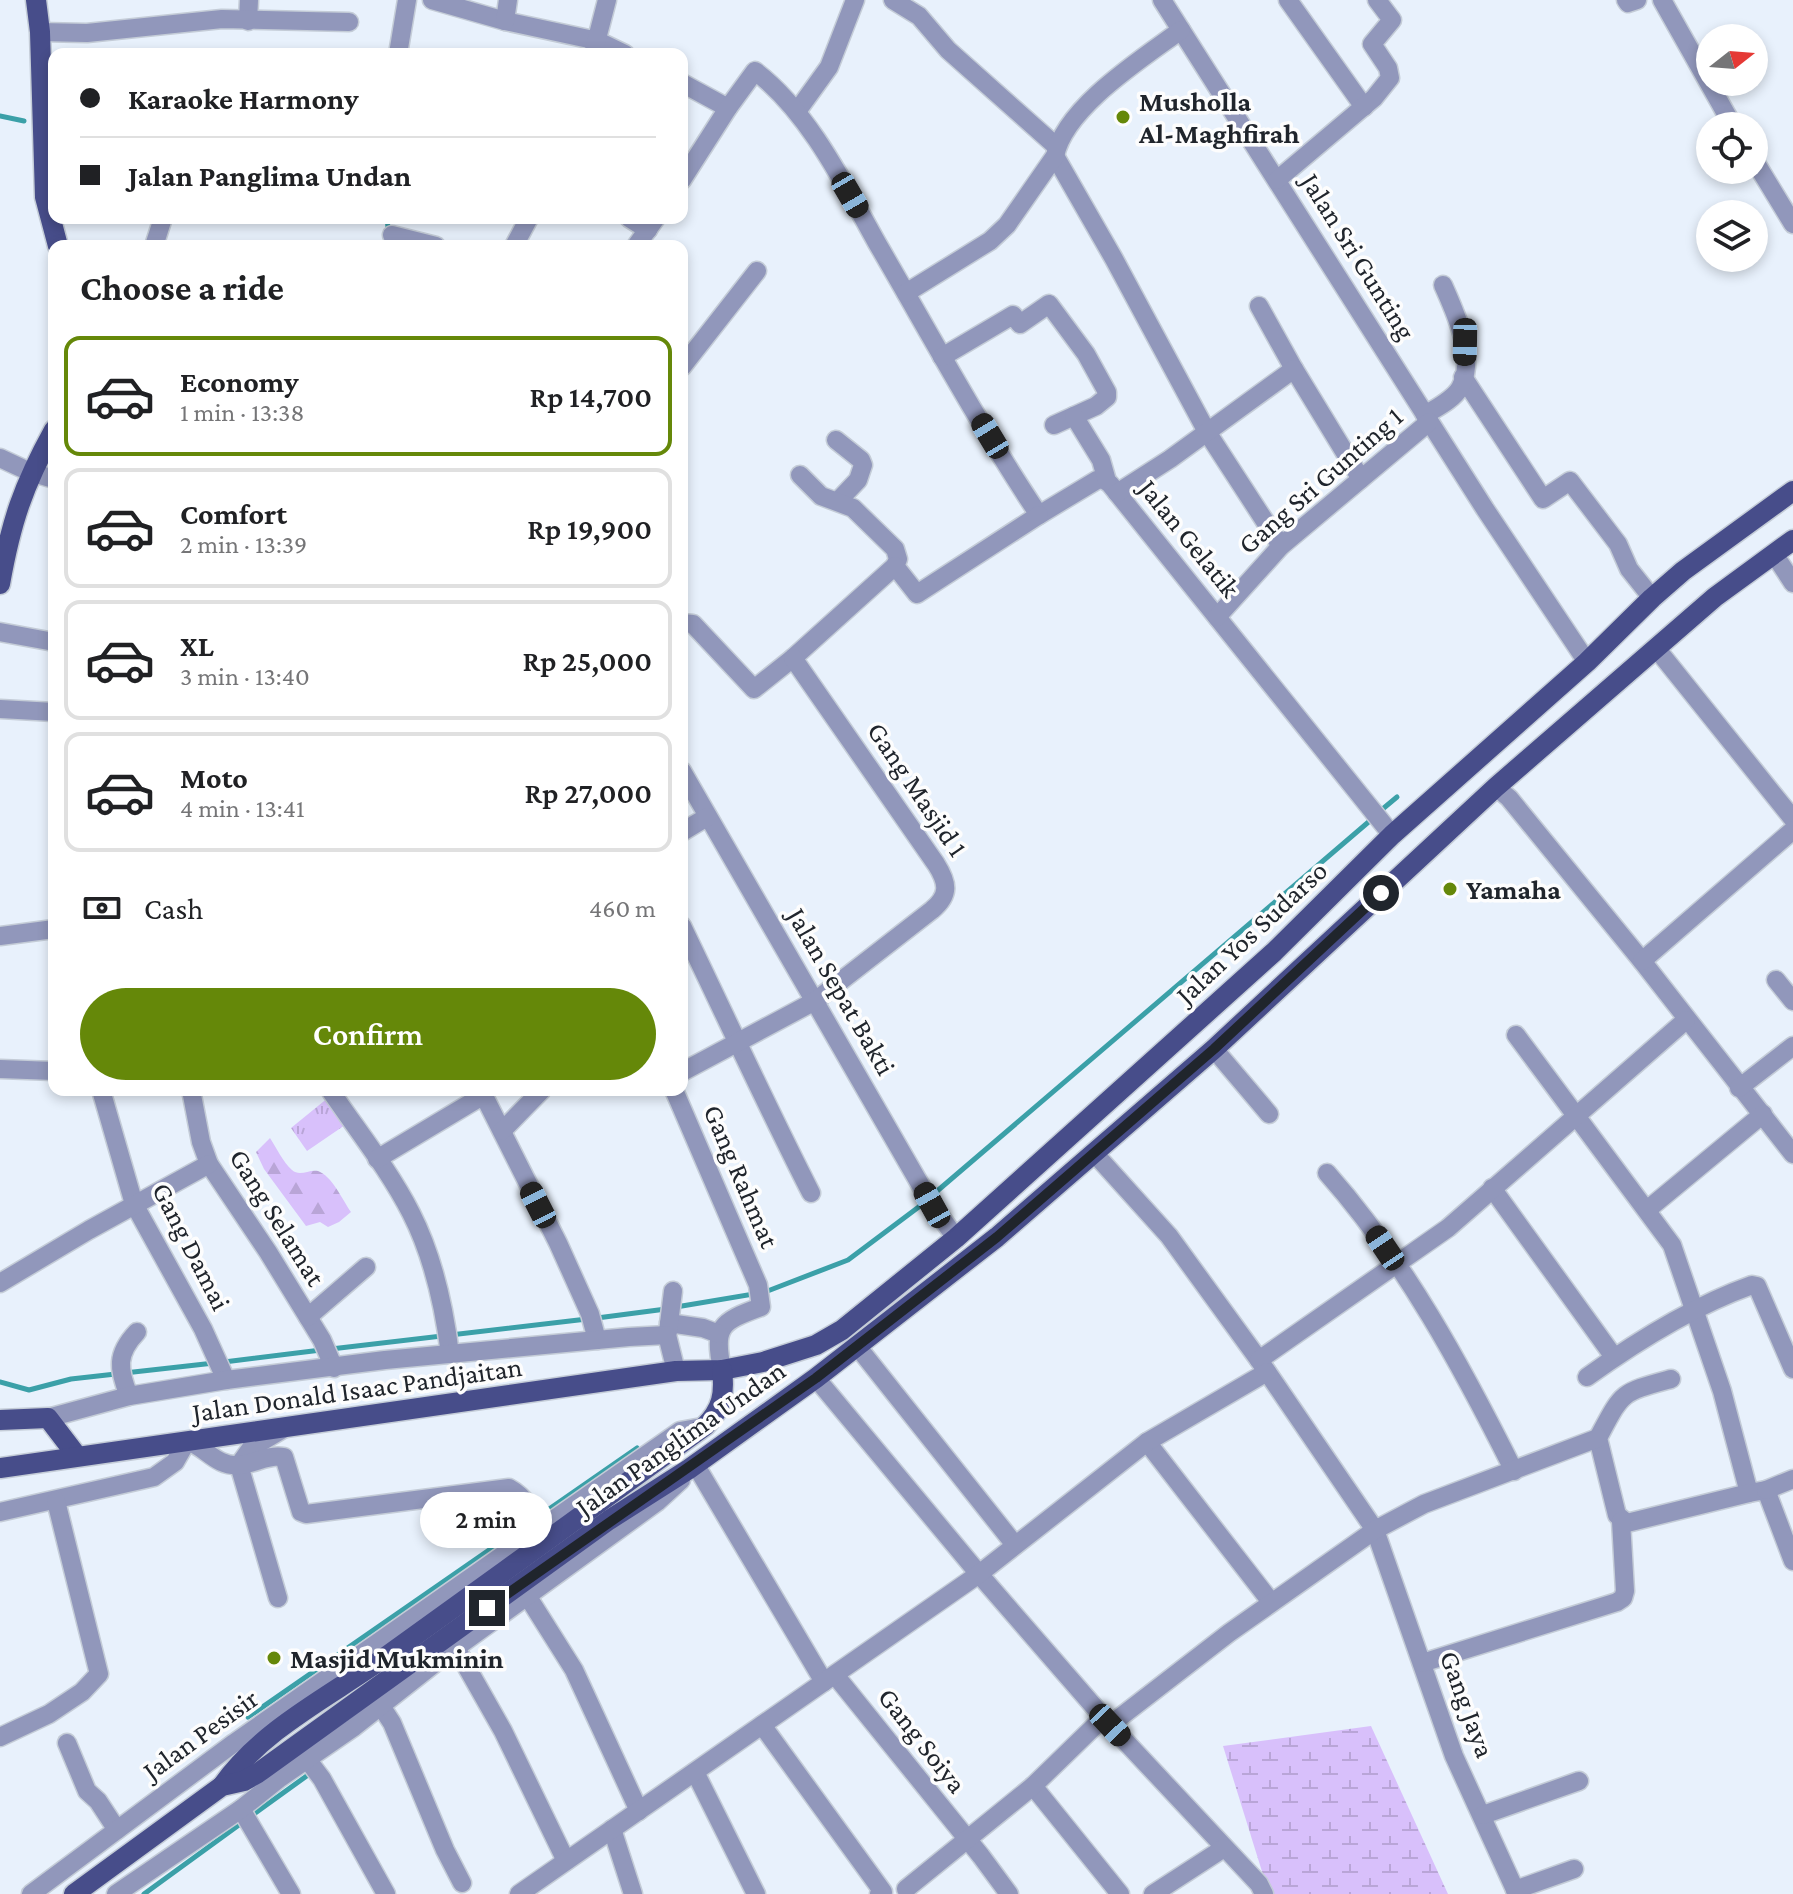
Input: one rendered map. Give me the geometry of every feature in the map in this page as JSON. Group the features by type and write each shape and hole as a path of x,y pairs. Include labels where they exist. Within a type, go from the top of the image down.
{"main road":[{"path":"36,0 48,65 45,197 48,208"},
{"path":"0,584 9,531 30,472 48,440"},
{"name":"Jalan Yos Sudarso","path":"722,1370 763,1362 816,1345 842,1330 956,1238 1274,952 1382,822 1587,662 1683,571 1793,491"},
{"path":"816,1378 997,1237 1095,1154 1214,1049 1496,787 1715,597 1793,540"},
{"path":"1274,952 1295,973"},
{"name":"Jalan Donald Isaac Pandjaitan","path":"0,1468 676,1371 722,1370"},
{"name":"Jalan Panglima Undan","path":"222,1786 244,1781 258,1773 491,1614 716,1415 722,1401 722,1370"},
{"name":"Jalan Panglima Undan","path":"74,1894 222,1786 236,1765 261,1742 414,1625 603,1512 692,1467 816,1378"},
{"path":"0,1420 48,1418 77,1456"}],"street":[{"path":"248,21 249,0"},
{"path":"399,48 407,0"},
{"path":"432,0 595,48 607,0"},
{"path":"505,21 508,0"},
{"path":"798,110 829,67 855,0"},
{"path":"893,0 919,16 948,50 1056,152 1207,432 1281,546"},
{"name":"Jalan Sri Gunting","path":"1162,0 1427,418 1587,662"},
{"path":"1288,0 1364,107"},
{"path":"1277,180 1374,98 1391,74 1372,44 1392,20 1377,0"},
{"path":"1626,0 1628,3 1637,0"},
{"path":"1662,0 1725,112"},
{"path":"40,32 87,33 222,19 349,22"},
{"path":"906,293 990,241 1007,225 1106,84 1181,30"},
{"path":"688,171 755,71 798,110 942,357 1039,515"},
{"path":"688,86 728,108"},
{"path":"1768,183 1793,224"},
{"path":"391,233 415,240"},
{"path":"688,359 757,271"},
{"path":"1443,285 1465,342 1463,377 1543,499 1570,481 1618,544 1629,569 1652,598"},
{"path":"942,357 1013,315 1020,324 1049,304 1086,354 1107,392 1107,397 1096,406 1054,425"},
{"path":"1259,306 1361,479"},
{"path":"1074,416 1101,460 1112,487 1170,459 1294,369"},
{"name":"Gang Sri Gunting 1","path":"1217,617 1281,546 1453,396 1461,388 1463,377"},
{"path":"836,440 863,465 858,480 838,501"},
{"path":"0,458 48,477"},
{"path":"688,624 693,624 754,689 895,566 898,559 895,549 853,508 821,496 800,475"},
{"name":"Jalan Gelatik","path":"895,566 917,594 1097,480 1112,487 1382,822"},
{"path":"1774,554 1793,583"},
{"path":"0,632 48,641"},
{"path":"1656,648 1793,819"},
{"name":"Gang Masjid 1","path":"793,658 936,864 947,886 941,903 815,1001"},
{"path":"0,709 48,712"},
{"name":"Jalan Sepat Bakti","path":"688,782 932,1205 956,1238"},
{"path":"1496,787 1509,798 1642,961 1793,1154"},
{"path":"688,828 707,817"},
{"path":"1642,961 1793,830"},
{"path":"0,936 48,930"},
{"path":"688,938 738,1041 747,1067 811,1193"},
{"path":"1776,980 1793,1001"},
{"path":"688,1069 815,1001"},
{"path":"526,1892 979,1574 1147,1442 1263,1366 1448,1228 1686,1020"},
{"path":"1516,1035 1672,1245 1758,1492 1793,1561"},
{"path":"1739,1088 1793,1046"},
{"path":"1214,1049 1269,1114"},
{"path":"0,1069 48,1071"},
{"name":"Gang Damai","path":"103,1096 134,1204 224,1375"},
{"name":"Gang Selamat","path":"192,1096 201,1142 209,1164 308,1317 333,1363"},
{"path":"334,1096 411,1213 425,1244 448,1341"},
{"path":"377,1159 476,1096"},
{"path":"484,1096 593,1327"},
{"path":"502,1131 536,1096"},
{"name":"Gang Rahmat","path":"677,1096 760,1294 761,1307 727,1323 719,1334"},
{"path":"1647,1210 1763,1114"},
{"name":"Gang Jaya","path":"1095,1154 1169,1236 1375,1530 1454,1756 1516,1892"},
{"path":"0,1283 209,1164"},
{"path":"1327,1173 1365,1218 1471,1385 1514,1471"},
{"path":"1492,1188 1614,1357"},
{"path":"308,1317 366,1267"},
{"path":"1587,1377 1614,1357 1696,1309 1746,1287 1757,1286 1793,1369"},
{"path":"670,1313 676,1371"},
{"path":"48,1418 124,1380 224,1375 385,1360 448,1341 593,1327 670,1313 719,1334 716,1340 722,1370"},
{"path":"124,1380 124,1346 137,1332"},
{"path":"857,1346 1015,1545"},
{"path":"816,1378 979,1574 1107,1721 1259,1884 1264,1894"},
{"path":"762,1725 881,1893 908,1891 1107,1721 1375,1530 1424,1504 1598,1438 1619,1399 1631,1390 1671,1379"},
{"path":"414,1625 535,1519 680,1431 705,1426"},
{"path":"239,1465 251,1448 283,1429"},
{"path":"1422,1663 1623,1598 1621,1521 1598,1438"},
{"path":"0,1512 154,1477 180,1457 187,1441 215,1460 239,1465 284,1457 301,1512 306,1514 509,1488 517,1492 535,1519"},
{"path":"1147,1442 1271,1602"},
{"path":"239,1465 278,1598"},
{"path":"116,1894 246,1819 315,1769 461,1654 491,1614 531,1601 676,1486 692,1467"},
{"name":"Gang Soiya","path":"692,1467 830,1678 1009,1894"},
{"path":"1621,1521 1627,1523 1758,1492 1793,1479"},
{"path":"0,1737 49,1714 82,1692 99,1674 56,1501"},
{"path":"531,1601 574,1670 639,1811"},
{"name":"Jalan Pesisir","path":"31,1894 117,1830 382,1649"},
{"path":"461,1654 566,1861"},
{"path":"386,1714 462,1883"},
{"path":"67,1743 87,1791 98,1801 117,1830"},
{"path":"315,1769 386,1894"},
{"path":"695,1772 756,1894"},
{"path":"1483,1815 1579,1781"},
{"path":"1033,1786 1120,1894"},
{"path":"246,1819 291,1894"},
{"path":"612,1829 633,1894"},
{"path":"1153,1894 1224,1848"},
{"path":"1516,1892 1574,1869"}],"green space":[{"path":"329,1097 348,1123 307,1151 291,1128"},
{"path":"270,1138 292,1170 298,1173 318,1171 328,1178 351,1212 328,1227 320,1222 306,1226 264,1169 256,1152"},
{"path":"1371,1726 1448,1894 1269,1894 1223,1746"}],"waterway":[{"path":"0,116 24,121"},
{"path":"388,224 389,240"},
{"path":"1379,812 1397,797"},
{"path":"936,1192 1372,819"},
{"path":"676,1307 765,1292 848,1260 924,1203"},
{"path":"597,1318 666,1309"},
{"path":"331,1349 587,1319"},
{"path":"224,1362 321,1350"},
{"path":"0,1382 29,1390 71,1379 214,1363"},
{"path":"539,1516 637,1448"},
{"path":"248,1717 531,1521"},
{"path":"251,1816 308,1775"},
{"path":"144,1894 243,1822"}],"place":[{"name":"Musholla Al-Maghfirah","path":"1123,117"},
{"name":"Yamaha","path":"1450,889"},
{"name":"Masjid Mukminin","path":"274,1658"}],"route":[{"path":"487,1608 816,1378 997,1237 1214,1049 1381,893"}]}
